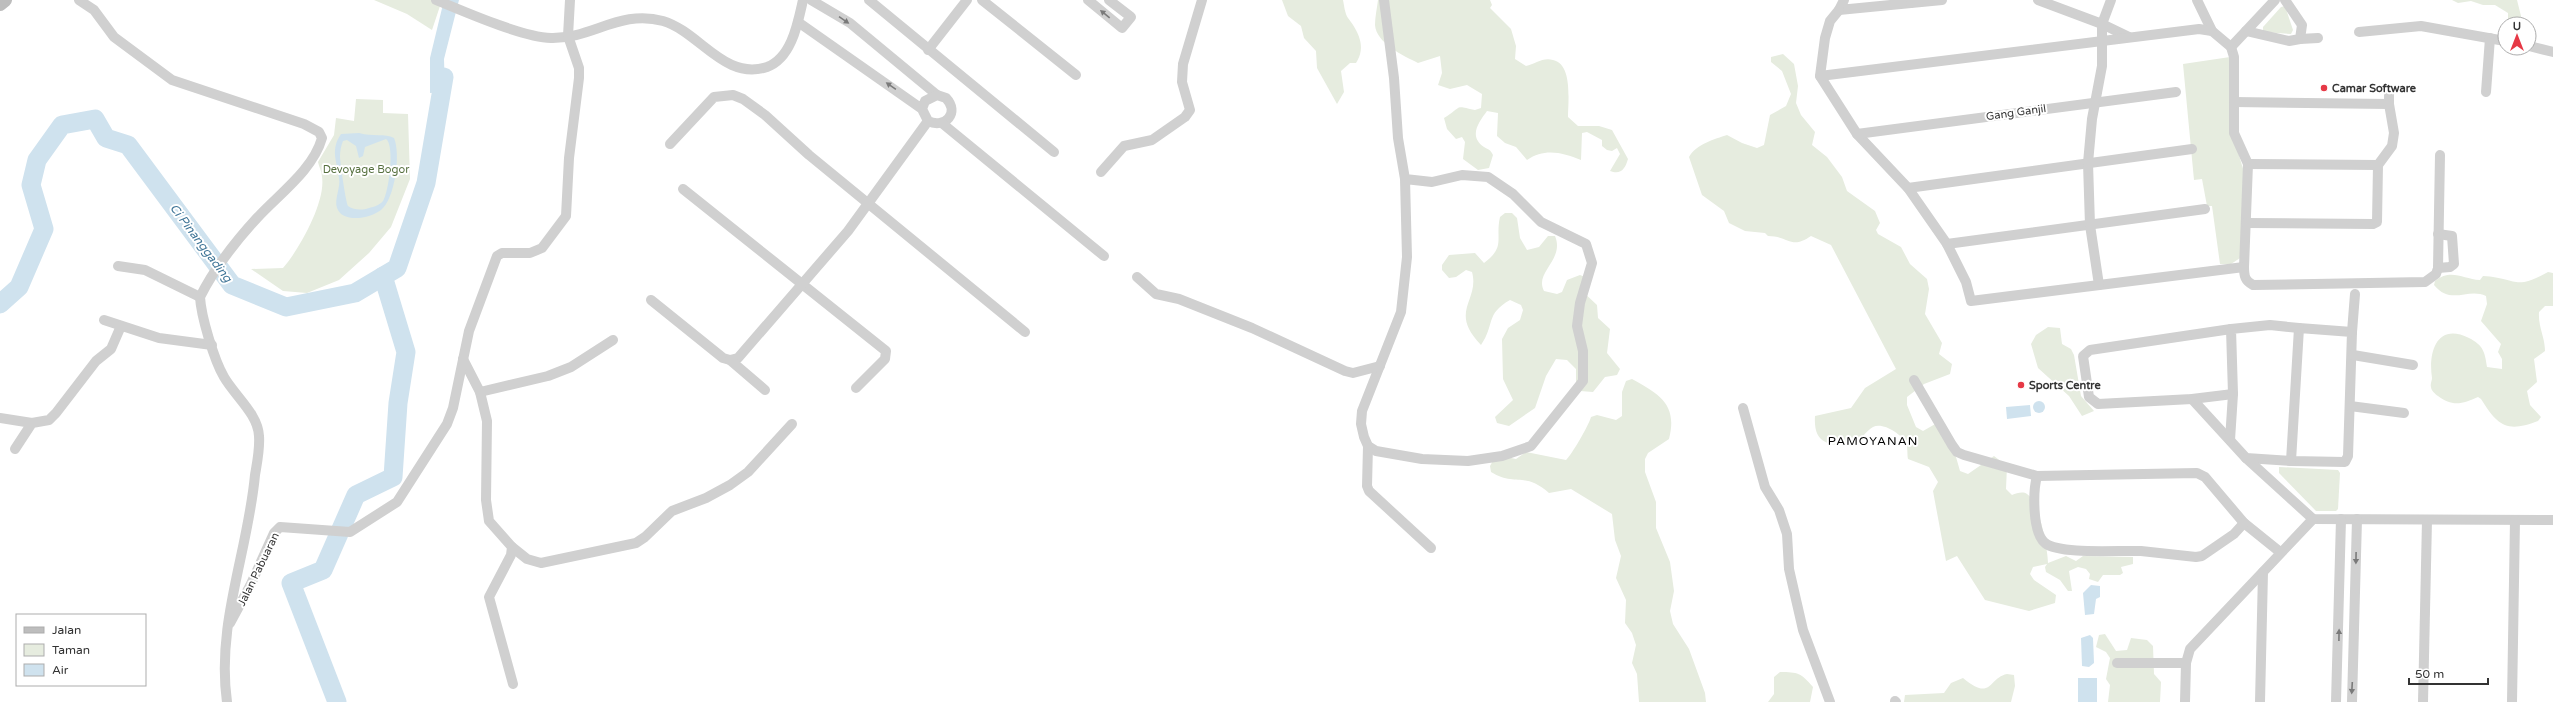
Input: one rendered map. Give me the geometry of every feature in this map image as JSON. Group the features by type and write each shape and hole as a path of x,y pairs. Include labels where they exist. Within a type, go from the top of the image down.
{"street":[{"path":"0,4 5,0"},
{"path":"79,0 94,10 114,38 172,80 304,124 321,135 318,149 307,166 233,245 212,274 200,297 212,345 224,377 256,422 259,436 252,511 227,628 224,660 227,702"},
{"path":"436,0 532,35 552,38 568,36 622,19 646,17 680,27 726,63 746,70 766,67 779,58 790,43 798,22 802,0"},
{"path":"570,0 568,36 579,68 579,78 569,158 566,216 542,248 530,253 502,253 497,256 476,306 462,359 480,392 487,428 486,500 489,520 512,547 527,559 541,562 636,543 653,530 672,511 706,498 744,475 792,424"},
{"path":"811,0 850,23 937,95 946,98 952,107 951,117 943,124"},
{"path":"869,0 1054,152"},
{"path":"928,50 968,0"},
{"path":"982,0 1076,75"},
{"path":"1088,0 1122,28 1131,17 1109,0"},
{"path":"1101,172 1124,146 1152,140 1185,117 1190,110 1182,82 1183,64 1202,0"},
{"path":"1384,0 1394,78 1398,138 1406,179 1407,257 1401,312 1370,388 1362,411 1361,424 1368,446 1367,486 1369,491 1431,548"},
{"path":"1844,0 1839,10 1830,21 1825,38 1820,76 1856,134 1908,188 1948,244 1966,282 1971,302 2244,267"},
{"path":"1839,10 1942,0"},
{"path":"2038,0 2102,24 2129,38"},
{"path":"2099,285 2090,224 2088,163 2092,119 2102,66 2102,24 2111,0"},
{"path":"2197,0 2212,31 2230,47 2234,57 2234,133 2248,164 2244,278 2253,285 2425,282 2436,274 2438,268 2440,154"},
{"path":"2230,47 2275,0"},
{"path":"2284,0 2302,25 2300,39"},
{"path":"798,22 922,109 928,121 935,124 943,124 1104,256"},
{"path":"2359,32 2421,26 2497,39"},
{"path":"1820,76 2198,29 2212,31"},
{"path":"2246,31 2289,42 2300,39 2318,38"},
{"path":"2486,92 2490,38"},
{"path":"2537,48 2553,52"},
{"path":"2246,224 2373,224 2378,219 2378,165 2392,146 2394,123 2388,104 2389,89"},
{"name":"Gang Ganjil","path":"1856,134 2096,101 2176,92"},
{"path":"670,144 714,97 733,95 743,99 765,115 1025,332"},
{"path":"922,109 925,101 937,95"},
{"path":"2234,102 2388,104"},
{"path":"730,360 738,358 803,283 869,203 928,121"},
{"path":"1908,188 2192,149"},
{"path":"2248,164 2378,165"},
{"path":"1368,446 1376,451 1422,460 1468,461 1527,449 1583,381 1583,351 1577,326 1580,303 1592,263 1586,244 1541,222 1513,194 1488,177 1462,175 1432,182 1406,179"},
{"path":"683,189 803,283 886,351 885,359 856,388"},
{"path":"1948,244 2205,209"},
{"path":"2438,234 2452,236 2454,264 2450,267 2438,268"},
{"path":"118,266 145,270 200,297"},
{"path":"1137,277 1156,294 1179,299 1252,328 1345,371 1353,373 1380,366"},
{"path":"2246,458 2342,462 2347,460 2355,294"},
{"path":"651,300 723,358 730,360 764,390"},
{"path":"104,320 159,338 212,345"},
{"path":"2233,394 2192,399 2098,404 2089,397 2083,356 2090,350 2231,329 2270,325 2352,332"},
{"path":"0,418 32,423 49,420 96,361 111,349 121,326"},
{"path":"2291,460 2299,328"},
{"path":"2230,440 2233,394 2231,329"},
{"path":"480,392 542,378 571,367 613,340"},
{"path":"2353,355 2413,365"},
{"name":"Jalan Pabuaran","path":"227,628 250,586 277,530 285,526 347,533 397,502 418,473 447,424 453,408 462,359"},
{"path":"1914,380 1957,452 2036,476 2197,473 2205,478 2244,523 2280,552"},
{"path":"2192,399 2246,458 2313,519 2553,520"},
{"path":"2350,406 2404,413"},
{"path":"1743,408 1765,487 1779,510 1787,534 1789,569 1803,630 1830,702"},
{"path":"14,449 32,423"},
{"path":"2036,476 2034,485 2037,531 2044,542 2060,548 2140,551 2196,557 2202,556 2234,534 2244,523"},
{"path":"2185,702 2186,663 2190,649 2280,552 2313,519"},
{"path":"2336,702 2339,654 2341,520"},
{"path":"2352,702 2357,520"},
{"path":"2423,702 2427,520"},
{"path":"2512,702 2515,520"},
{"path":"512,547 506,565 489,597 514,684"},
{"path":"2260,702 2263,572"},
{"path":"2339,654 2354,654"},
{"path":"2117,663 2186,663"}],"green space":[{"path":"374,0 442,0 432,30 407,14"},
{"path":"1282,0 1343,0 1347,16 1360,39 1361,51 1356,63 1350,63 1341,71 1344,92 1337,104 1317,68 1316,51 1304,38 1301,26 1288,16"},
{"path":"1378,0 1490,0 1492,5 1490,8 1511,29 1516,46 1515,59 1526,66 1549,59 1559,63 1564,68 1567,76 1569,93 1568,117 1578,126 1599,126 1612,130 1628,159 1624,168 1620,172 1610,171 1620,154 1617,148 1612,151 1607,150 1602,146 1602,140 1587,132 1582,133 1581,160 1553,152 1533,156 1527,160 1516,147 1505,143 1497,136 1498,113 1487,111 1478,124 1476,134 1479,143 1493,155 1489,168 1478,170 1463,159 1465,142 1462,137 1456,139 1447,129 1444,118 1461,107 1475,110 1481,108 1482,94 1467,85 1450,89 1438,85 1442,73 1440,56 1418,63 1399,53 1385,43 1380,38 1375,25"},
{"path":"2452,0 2517,0 2521,16 2508,16 2508,13 2495,5 2483,5 2471,1 2458,3"},
{"path":"2285,6 2293,30 2291,34 2263,32 2263,27 2281,7"},
{"path":"1783,54 1794,64 1798,86 1796,103 1801,115 1815,132 1812,145 1827,157 1842,177 1847,191 1875,211 1880,223 1876,230 1878,234 1901,247 1910,264 1927,279 1929,289 1925,314 1942,343 1939,354 1952,364 1950,374 1924,384 1907,397 1907,405 1916,427 1923,431 1937,423 1956,457 1960,471 1968,474 1994,456 2007,466 2006,489 2012,495 2022,492 2027,494 2031,498 2039,515 2045,537 2048,563 2066,556 2076,561 2083,556 2133,557 2133,564 2121,567 2123,573 2120,575 2103,575 2098,582 2089,579 2090,574 2086,569 2078,567 2069,571 2072,591 2068,591 2060,580 2046,572 2045,567 2047,564 2033,567 2030,574 2034,580 2056,595 2055,603 2029,611 1985,600 1957,556 1946,561 1933,491 1938,482 1929,467 1908,459 1907,445 1900,436 1887,427 1877,426 1868,430 1855,445 1839,445 1826,442 1817,434 1815,416 1851,408 1865,388 1896,369 1831,245 1811,236 1799,242 1794,242 1768,236 1765,233 1745,231 1729,223 1724,211 1702,195 1689,157 1692,152 1701,145 1727,135 1742,143 1757,148 1764,145 1770,115 1786,106 1791,94 1782,71 1771,62 1771,57"},
{"path":"2230,57 2234,139 2244,172 2240,258 2231,264 2220,264 2212,206 2207,206 2202,179 2194,180 2183,64"},
{"name":"Devoyage Bogor","path":"356,99 383,100 383,113 408,114 410,179 391,227 369,253 339,280 307,293 283,291 251,269 283,268 296,250 310,225 320,199 322,173 318,162 334,135 336,118 354,121"},
{"path":"1505,213 1512,213 1517,218 1520,238 1527,250 1539,247 1548,236 1555,236 1557,244 1556,252 1543,278 1542,284 1544,291 1557,294 1562,292 1567,280 1580,275 1585,277 1581,290 1597,305 1598,318 1610,329 1607,353 1620,369 1617,375 1605,377 1593,392 1580,391 1576,387 1576,369 1567,360 1556,359 1546,376 1535,408 1509,426 1497,423 1495,417 1513,400 1503,379 1502,339 1508,328 1520,320 1523,310 1521,305 1510,300 1497,310 1491,320 1488,332 1481,345 1471,333 1466,315 1472,291 1472,272 1466,270 1456,277 1449,278 1442,270 1442,265 1449,255 1475,253 1484,263 1491,257 1497,247 1500,217"},
{"path":"2548,272 2553,273 2553,306 2545,306 2539,312 2545,351 2534,359 2537,382 2527,391 2530,405 2541,417 2538,421 2527,425 2504,425 2493,416 2478,397 2462,403 2453,403 2448,402 2436,394 2431,386 2431,368 2434,350 2437,342 2442,337 2449,334 2458,334 2477,343 2485,357 2487,367 2502,369 2502,359 2498,352 2501,344 2481,321 2487,304 2486,296 2473,293 2453,295 2447,294 2440,291 2434,285 2435,281 2446,275 2457,275 2480,280 2483,276 2521,282 2537,278"},
{"path":"2048,327 2060,328 2062,344 2071,349 2074,355 2081,396 2094,411 2082,416 2069,396 2038,368 2031,344 2036,335"},
{"path":"1632,379 1658,395 1664,402 1671,417 1669,439 1648,453 1645,459 1645,472 1656,502 1656,528 1670,562 1674,591 1670,611 1673,624 1689,649 1705,693 1706,702 1639,702 1637,674 1632,663 1636,645 1632,633 1625,623 1626,600 1616,578 1621,556 1615,540 1612,514 1571,489 1549,493 1533,483 1507,479 1491,472 1490,466 1496,455 1516,459 1526,452 1566,460 1580,440 1591,417 1597,415 1616,420 1622,416 1622,392 1626,381"},
{"path":"2279,467 2338,470 2340,473 2338,509 2336,511 2316,511 2279,473"},
{"path":"2105,634 2116,651 2127,650 2131,638 2147,640 2153,646 2154,674 2161,682 2160,702 2108,702 2110,685 2106,679 2110,658 2106,652 2096,647 2099,635"},
{"path":"1780,672 1799,674 1813,687 1810,702 1768,702 1774,694 1774,677"},
{"path":"2007,674 2014,675 2015,686 2011,702 1904,702 1905,695 1944,693 1951,683 1963,678 1972,685 1979,688 1985,688 2001,676"}],"water":[{"path":"444,0 459,0 444,59 445,92 430,93 430,58"},
{"path":"359,133 394,138 397,154 397,165 393,187 386,204 376,213 364,217 351,218 340,213 337,208 336,201 339,182 335,150 341,134","holes":["386,139 389,143 391,159 389,179 383,201 377,205 361,210 348,206 340,160 340,150 343,141 347,140 356,146 359,158 363,156 365,147"]},
{"path":"2037,401 2041,401 2045,407 2041,413 2037,413 2033,409 2033,405"},
{"path":"2030,405 2031,416 2007,419 2006,407"},
{"path":"2091,585 2100,586 2100,597 2096,599 2094,614 2085,615 2083,593"},
{"path":"2090,635 2093,638 2094,663 2089,667 2082,666 2081,638"},
{"path":"2078,678 2097,678 2097,702 2078,702"}],"waterway":[{"name":"Ci Pinanggading","path":"0,304 19,287 44,229 31,185 37,160 62,125 95,119 106,138 128,145 232,285 286,307 355,293 397,268 426,183 444,77"},
{"path":"337,702 291,583 323,570 356,495 393,477 398,403 406,352 383,276"}],"place":[{"name":"Camar Software","path":"2324,88"},
{"name":"Sports Centre","path":"2021,385"}],"district":[{"name":"PAMOYANAN","path":"1873,441"}]}
